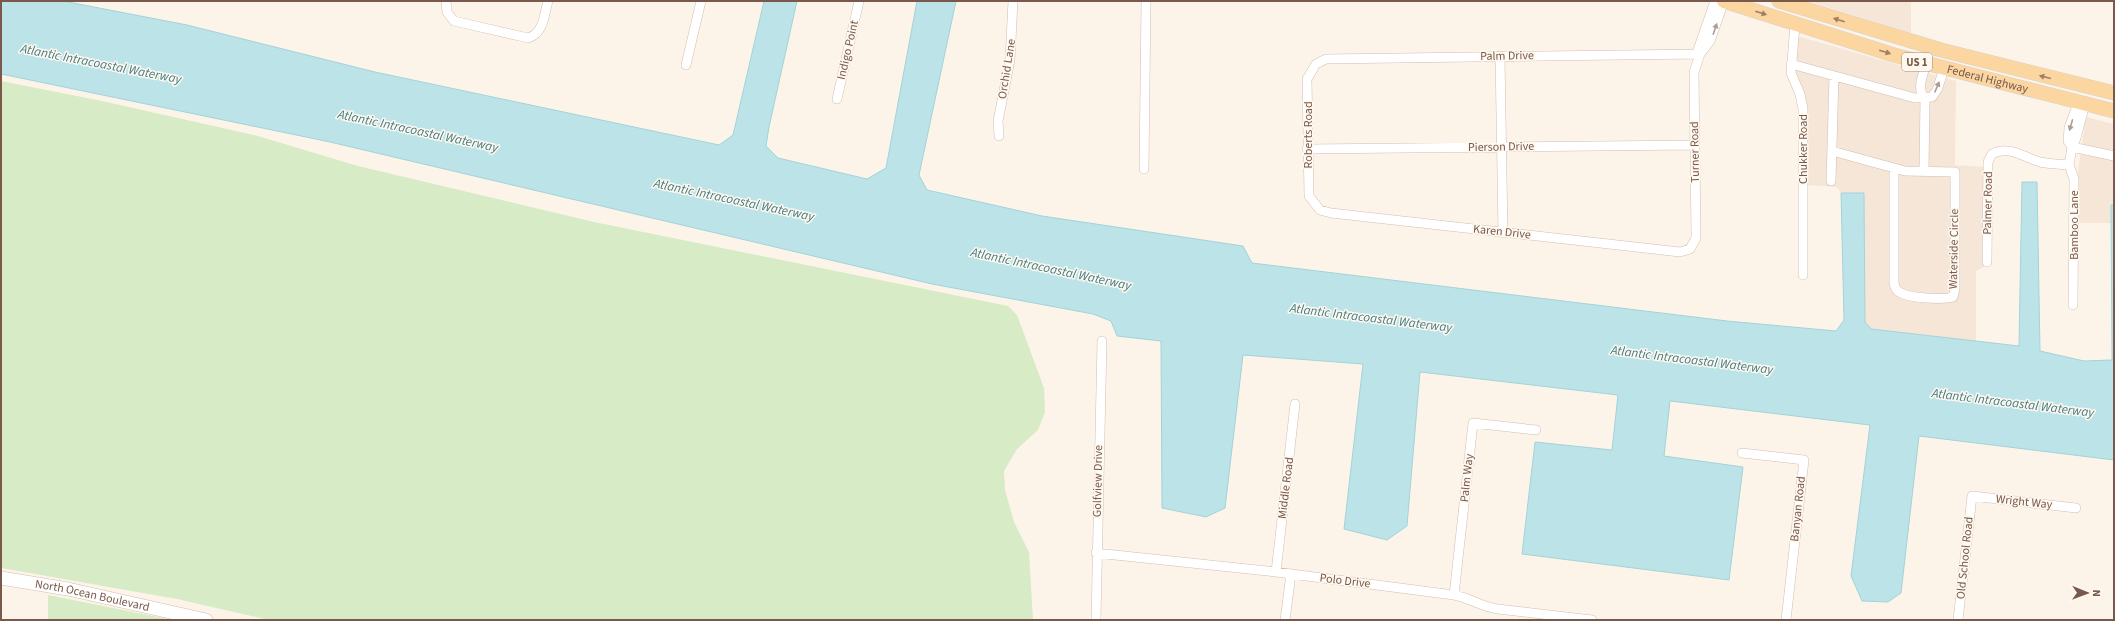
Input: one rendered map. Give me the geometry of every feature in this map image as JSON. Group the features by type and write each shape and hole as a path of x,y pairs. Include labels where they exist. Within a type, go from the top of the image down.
{"main road":[{"name":"Federal Highway","path":"1724,1 1926,64 2040,94 2114,111"},
{"name":"Federal Highway","path":"1779,1 1898,38 2112,93"},
{"path":"2040,94 2062,91 2073,84"},
{"path":"2082,104 2084,96 2090,94 2112,93"},
{"name":"North Ocean Boulevard","path":"1,578 89,594 206,620"}],"street":[{"path":"446,1 447,12 454,21 528,38 533,36 541,29 548,1"},
{"path":"686,65 701,1"},
{"name":"Indigo Point","path":"837,99 858,1"},
{"name":"Orchid Lane","path":"999,136 998,121 1010,60 1013,1"},
{"path":"1144,169 1146,1"},
{"name":"Turner Road","path":"1700,54 1698,50 1715,1"},
{"name":"Turner Road","path":"1690,249 1696,238 1694,72 1700,54 1710,41 1724,1"},
{"name":"Chukker Road","path":"1795,24 1791,73 1800,94 1803,109 1803,275"},
{"name":"Palm Drive","path":"1316,64 1332,58 1700,54"},
{"path":"1500,56 1503,233"},
{"name":"Roberts Road","path":"1316,64 1307,79 1308,190 1316,206"},
{"path":"1791,64 1915,98 1925,99 1932,97 1937,90 1944,69"},
{"path":"1924,171 1925,99 1922,95 1920,87 1926,64"},
{"path":"1831,182 1834,76"},
{"name":"Bamboo Lane","path":"2073,306 2074,178 2069,164 2072,146 2068,141 2070,128 2082,104"},
{"name":"Pierson Drive","path":"1308,150 1695,145"},
{"path":"2072,146 2114,156"},
{"name":"Palmer Road","path":"1987,262 1988,162 1992,154 2005,150 2024,154 2040,162 2069,164"},
{"name":"Waterside Circle","path":"1832,151 1905,171 1955,172 1956,289 1953,297 1946,300 1902,294 1896,290 1894,283 1894,168"},
{"name":"Karen Drive","path":"1316,206 1331,213 1503,233 1680,252 1690,249"},
{"name":"Golfview Drive","path":"1096,620 1096,553 1102,341"},
{"name":"Middle Road","path":"1276,572 1295,404"},
{"name":"Palm Way","path":"1454,595 1474,423 1536,430"},
{"name":"Banyan Road","path":"1742,453 1804,460 1786,620"},
{"name":"Wright Way","path":"1972,496 2076,508"},
{"name":"Old School Road","path":"1958,620 1972,496"},
{"name":"Polo Drive","path":"1096,553 1276,572 1454,595 1467,597 1487,607 1498,609 1592,620"},
{"path":"1286,620 1291,574"}],"shaded area":[{"path":"1807,1 1911,1 1911,33"},
{"path":"1797,36 1956,81 1955,165 1986,167 1985,266 1976,271 1976,341 1871,329 1865,322 1864,193 1841,193 1837,187 1806,185 1806,105 1795,68"},
{"path":"2086,117 2114,124 2114,205 2111,205 2111,223 2078,223 2078,171"}],"green space":[{"path":"1,81 102,101 258,136 358,166 594,222 1008,306 1017,315 1044,388 1045,412 1038,430 1017,449 1004,471 1005,490 1014,522 1029,552 1033,620 269,620 177,599 1,568"},
{"path":"48,595 173,620 48,620"}],"water":[{"name":"Atlantic Intracoastal Waterway","path":"1,1 63,1 187,25 375,72 719,145 733,135 764,1 797,1 766,146 778,158 867,179 886,168 917,1 956,1 919,175 927,190 1042,216 1243,246 1252,263 1727,321 1836,331 1844,320 1841,193 1864,193 1865,322 1871,329 2019,346 2022,182 2037,182 2040,351 2084,361 2112,360 2111,205 2114,205 2114,460 1919,436 1901,593 1888,602 1862,601 1851,576 1870,425 1670,401 1664,456 1743,467 1729,580 1522,554 1535,442 1612,450 1618,395 1420,372 1407,526 1387,540 1344,529 1363,364 1243,355 1225,508 1206,517 1162,508 1161,341 1117,336 1111,321 1093,314 932,284 330,142 1,74"}]}
